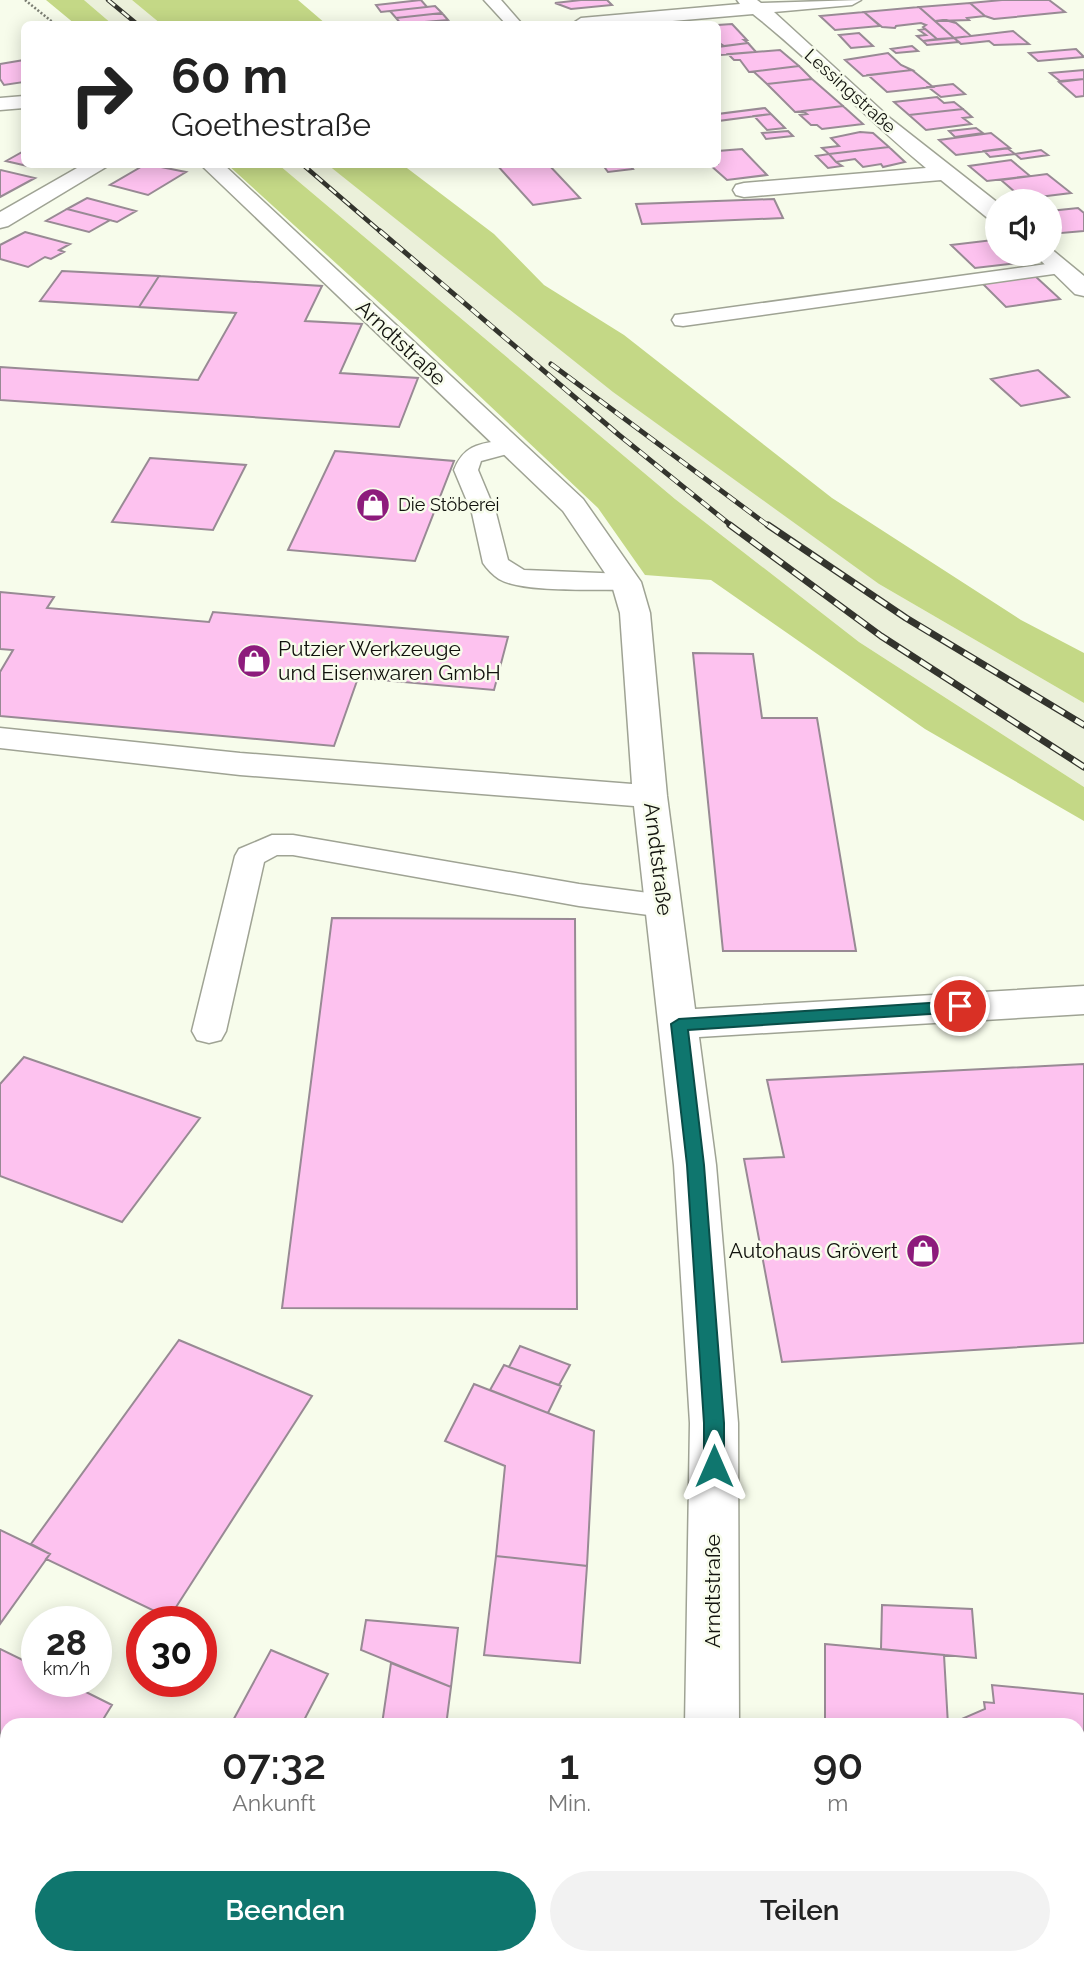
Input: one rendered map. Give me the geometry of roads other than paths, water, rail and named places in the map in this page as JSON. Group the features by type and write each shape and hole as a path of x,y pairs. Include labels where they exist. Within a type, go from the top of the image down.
{"street":[{"path":"606,21 751,4 852,0"},
{"name":"Lessingstraße","path":"751,4 944,173 985,205"},
{"path":"0,104 21,102"},
{"path":"0,220 94,168"},
{"name":"Arndtstraße","path":"215,168 573,505 626,582 635,613 650,796 695,1165 714,1423 712,1718"},
{"path":"744,191 944,173"},
{"path":"1059,266 1084,289"},
{"path":"0,738 253,765 650,796"},
{"path":"679,1024 1084,1000"}],"lane":[{"path":"492,0 511,21"},
{"path":"683,320 1023,266"},
{"path":"510,446 483,451 471,457 466,470 484,513 496,563 506,573 521,578 626,582"},
{"path":"209,1031 250,856 272,845 293,845 579,895 664,906"}],"railway":[{"path":"108,0 133,21"},
{"path":"307,168 382,233"},
{"path":"380,231 619,435 733,527"},
{"path":"551,364 770,527"},
{"path":"730,525 881,636 1084,767"},
{"path":"768,525 906,618 1084,725"}],"place":[{"name":"Die Stöberei","path":"373,505"},
{"name":"Putzier Werkzeuge und Eisenwaren GmbH","path":"254,661"},
{"name":"Autohaus Grövert","path":"923,1251"}]}
